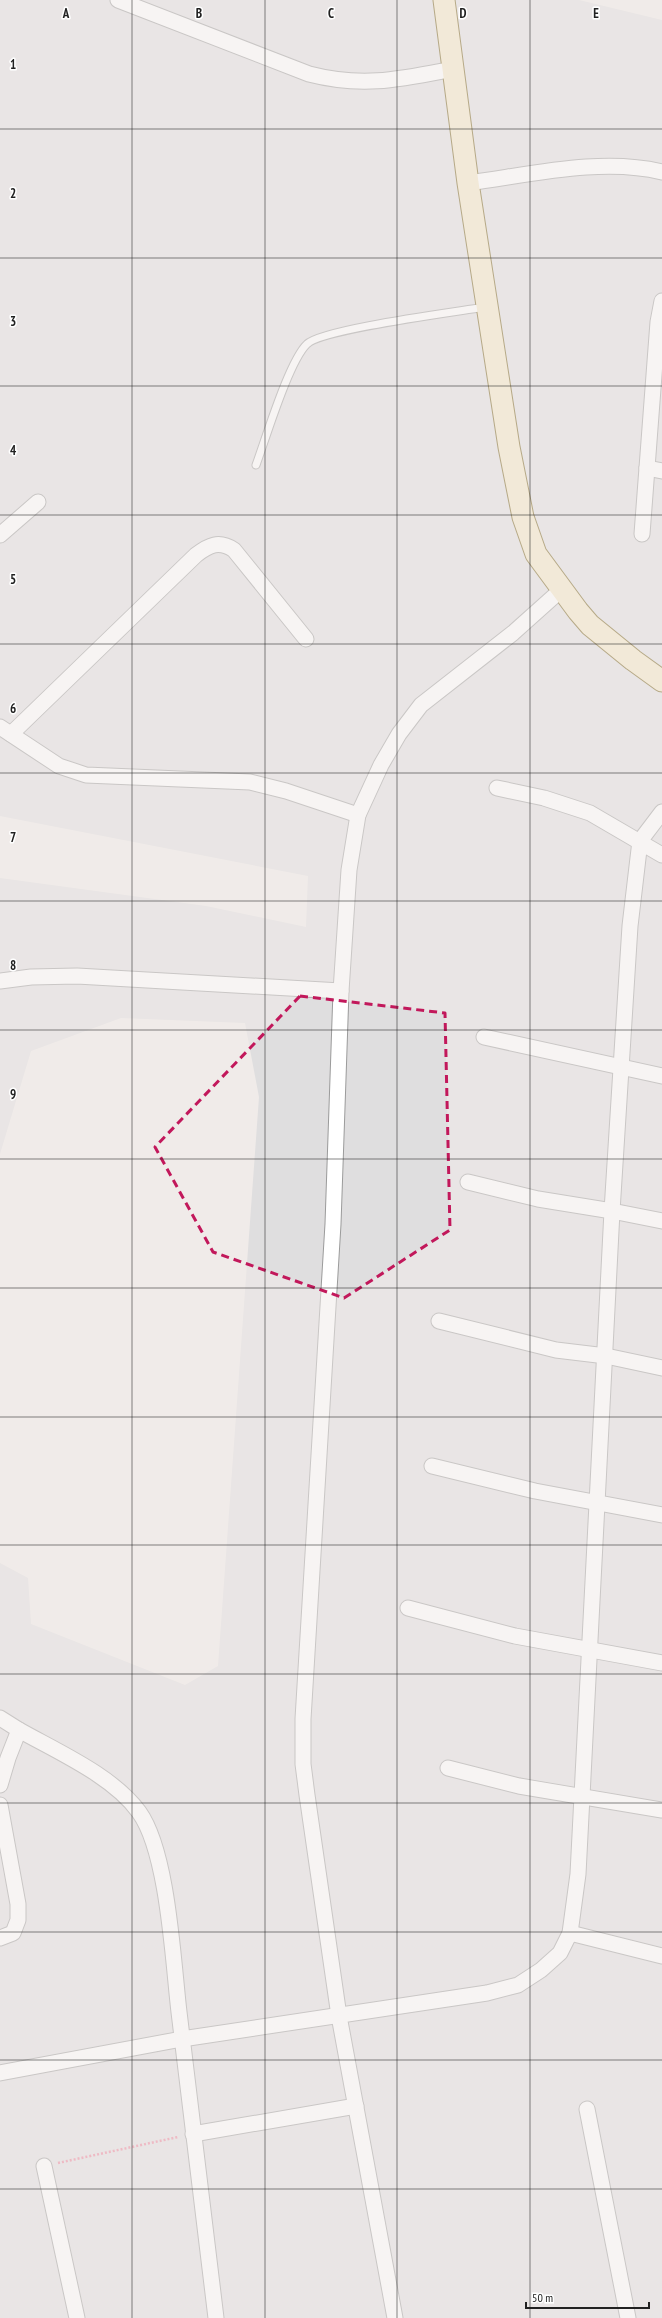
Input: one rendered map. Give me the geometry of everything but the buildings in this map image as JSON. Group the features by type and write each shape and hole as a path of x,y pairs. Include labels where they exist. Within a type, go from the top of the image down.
{"street":[{"path":"118,0 309,74 330,79 356,82 393,80 454,69"},
{"path":"444,0 468,182 509,447 523,517 536,554 561,590 590,625 633,660 662,681"},
{"path":"468,182 596,166 630,166 662,172"},
{"path":"642,534 662,301"},
{"path":"647,468 662,471"},
{"path":"0,535 38,502"},
{"path":"306,639 234,550 227,545 211,545 196,555 5,730 59,766 86,775 250,782 286,791 358,815"},
{"path":"395,2318 339,2016 303,1764 303,1719 333,1224 341,991 348,870 358,815 395,740 421,705 513,633 561,590"},
{"path":"497,788 544,798 590,813 662,855"},
{"path":"0,2073 182,2039 486,1993 518,1985 541,1970 560,1953 570,1933 578,1874 583,1795 588,1649 598,1505 612,1211 630,926 640,841 662,812"},
{"path":"0,981 31,976 77,976 341,991"},
{"path":"484,1037 662,1076"},
{"path":"468,1182 538,1199 662,1221"},
{"path":"440,1321 556,1350 606,1356 662,1368"},
{"path":"432,1466 598,1505 662,1515"},
{"path":"408,1608 515,1636 662,1663"},
{"path":"0,1718 94,1773 117,1790 138,1811 146,1822 154,1840 161,1875 216,2318"},
{"path":"0,1785 8,1758 19,1730"},
{"path":"448,1768 519,1786 583,1795 662,1810"},
{"path":"0,1805 18,1904 16,1927 13,1933 0,1938"},
{"path":"570,1933 662,1956"},
{"path":"193,2134 356,2106"},
{"path":"587,2108 628,2318"},
{"path":"44,2166 77,2318"}],"lane":[{"path":"256,464 291,372 307,344 319,337 346,331 488,307"}],"path":[{"path":"44,2166 193,2134"}],"highlighted area":[{"path":"300,996 445,1013 450,1230 344,1298 213,1252 155,1147"}],"shaded area":[{"path":"0,0 579,0 662,20 662,2318 0,2318 0,1563 28,1578 31,1624 185,1685 218,1666 259,1097 245,1023 121,1018 31,1051 0,1154 0,878 206,906 306,927 308,876 0,816"}]}
